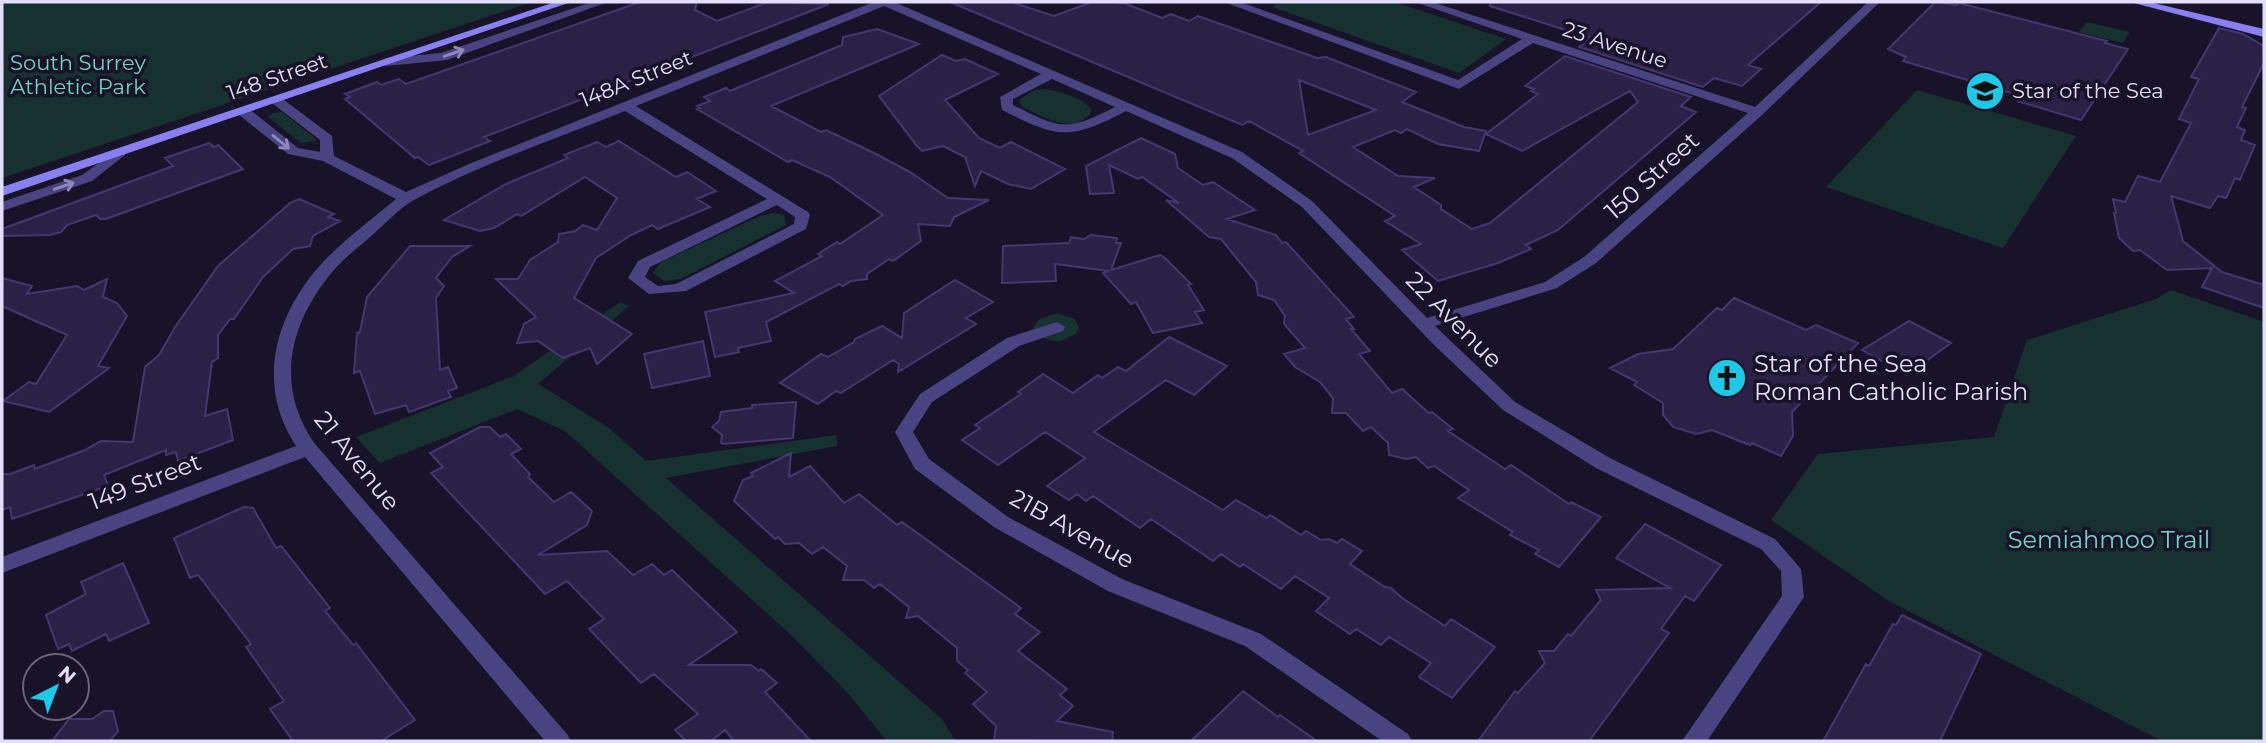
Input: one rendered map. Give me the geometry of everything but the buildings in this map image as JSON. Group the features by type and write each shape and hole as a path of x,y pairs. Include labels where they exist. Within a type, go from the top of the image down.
{"main road":[{"name":"148 Street","path":"2,192 565,2"},
{"path":"2136,2 2264,33"},
{"path":"2161,2 2264,27"}],"street":[{"path":"386,62 443,57 602,2"},
{"name":"22 Avenue","path":"884,2 1237,155 1307,204 1424,324 1509,406 1603,463 1768,544 1791,569 1793,597 1695,741"},
{"name":"148A Street","path":"406,198 884,2"},
{"path":"1230,2 1459,85 1532,38"},
{"name":"23 Avenue","path":"1421,2 1757,112"},
{"name":"150 Street","path":"1424,324 1551,285 1590,260 1757,112 1874,2"},
{"path":"1052,74 1006,97 1007,107 1056,131 1081,130 1124,107"},
{"path":"275,100 327,139 327,158"},
{"path":"626,106 778,199 803,215 801,226 680,288 655,291 636,278 644,264 778,199"},
{"path":"243,111 293,151 327,158 406,198"},
{"path":"2,207 87,178 120,152"},
{"name":"21 Avenue","path":"406,198 329,265 301,303 286,339 281,386 293,427 308,449 559,741"},
{"name":"21B Avenue","path":"1056,327 1013,342 926,398 904,432 922,464 1001,522 1046,549 1115,585 1253,640 1400,741"},
{"name":"149 Street","path":"2,565 308,449"}],"green space":[{"name":"South Surrey Athletic Park","path":"2,2 532,2 2,178"},
{"path":"1283,2 1395,2 1506,39 1459,73 1272,7"},
{"path":"2087,22 2130,32 2123,43 2079,32"},
{"path":"1046,89 1078,99 1092,111 1085,119 1068,124 1049,120 1022,107 1019,100 1034,90"},
{"path":"1917,90 2076,136 2003,248 1826,187"},
{"path":"282,112 316,139 315,141 301,143 268,117"},
{"path":"773,213 784,215 786,225 681,279 664,281 653,273 661,262 760,216"},
{"name":"Semiahmoo Trail","path":"2171,290 2264,322 2264,741 2162,741 1889,601 1771,520 1818,454 1994,437 2027,340 2156,299"},
{"path":"620,302 629,306 538,384 609,428 646,461 836,435 837,446 666,478 943,720 955,741 887,741 845,690 790,634 565,431 517,409 380,463 356,437 514,376"},
{"path":"1057,313 1075,319 1079,328 1077,333 1059,342 1038,337 1033,328 1038,320"}],"place":[{"name":"Star of the Sea","path":"1985,91"},
{"name":"Star of the Sea Roman Catholic Parish","path":"1727,378"}]}
